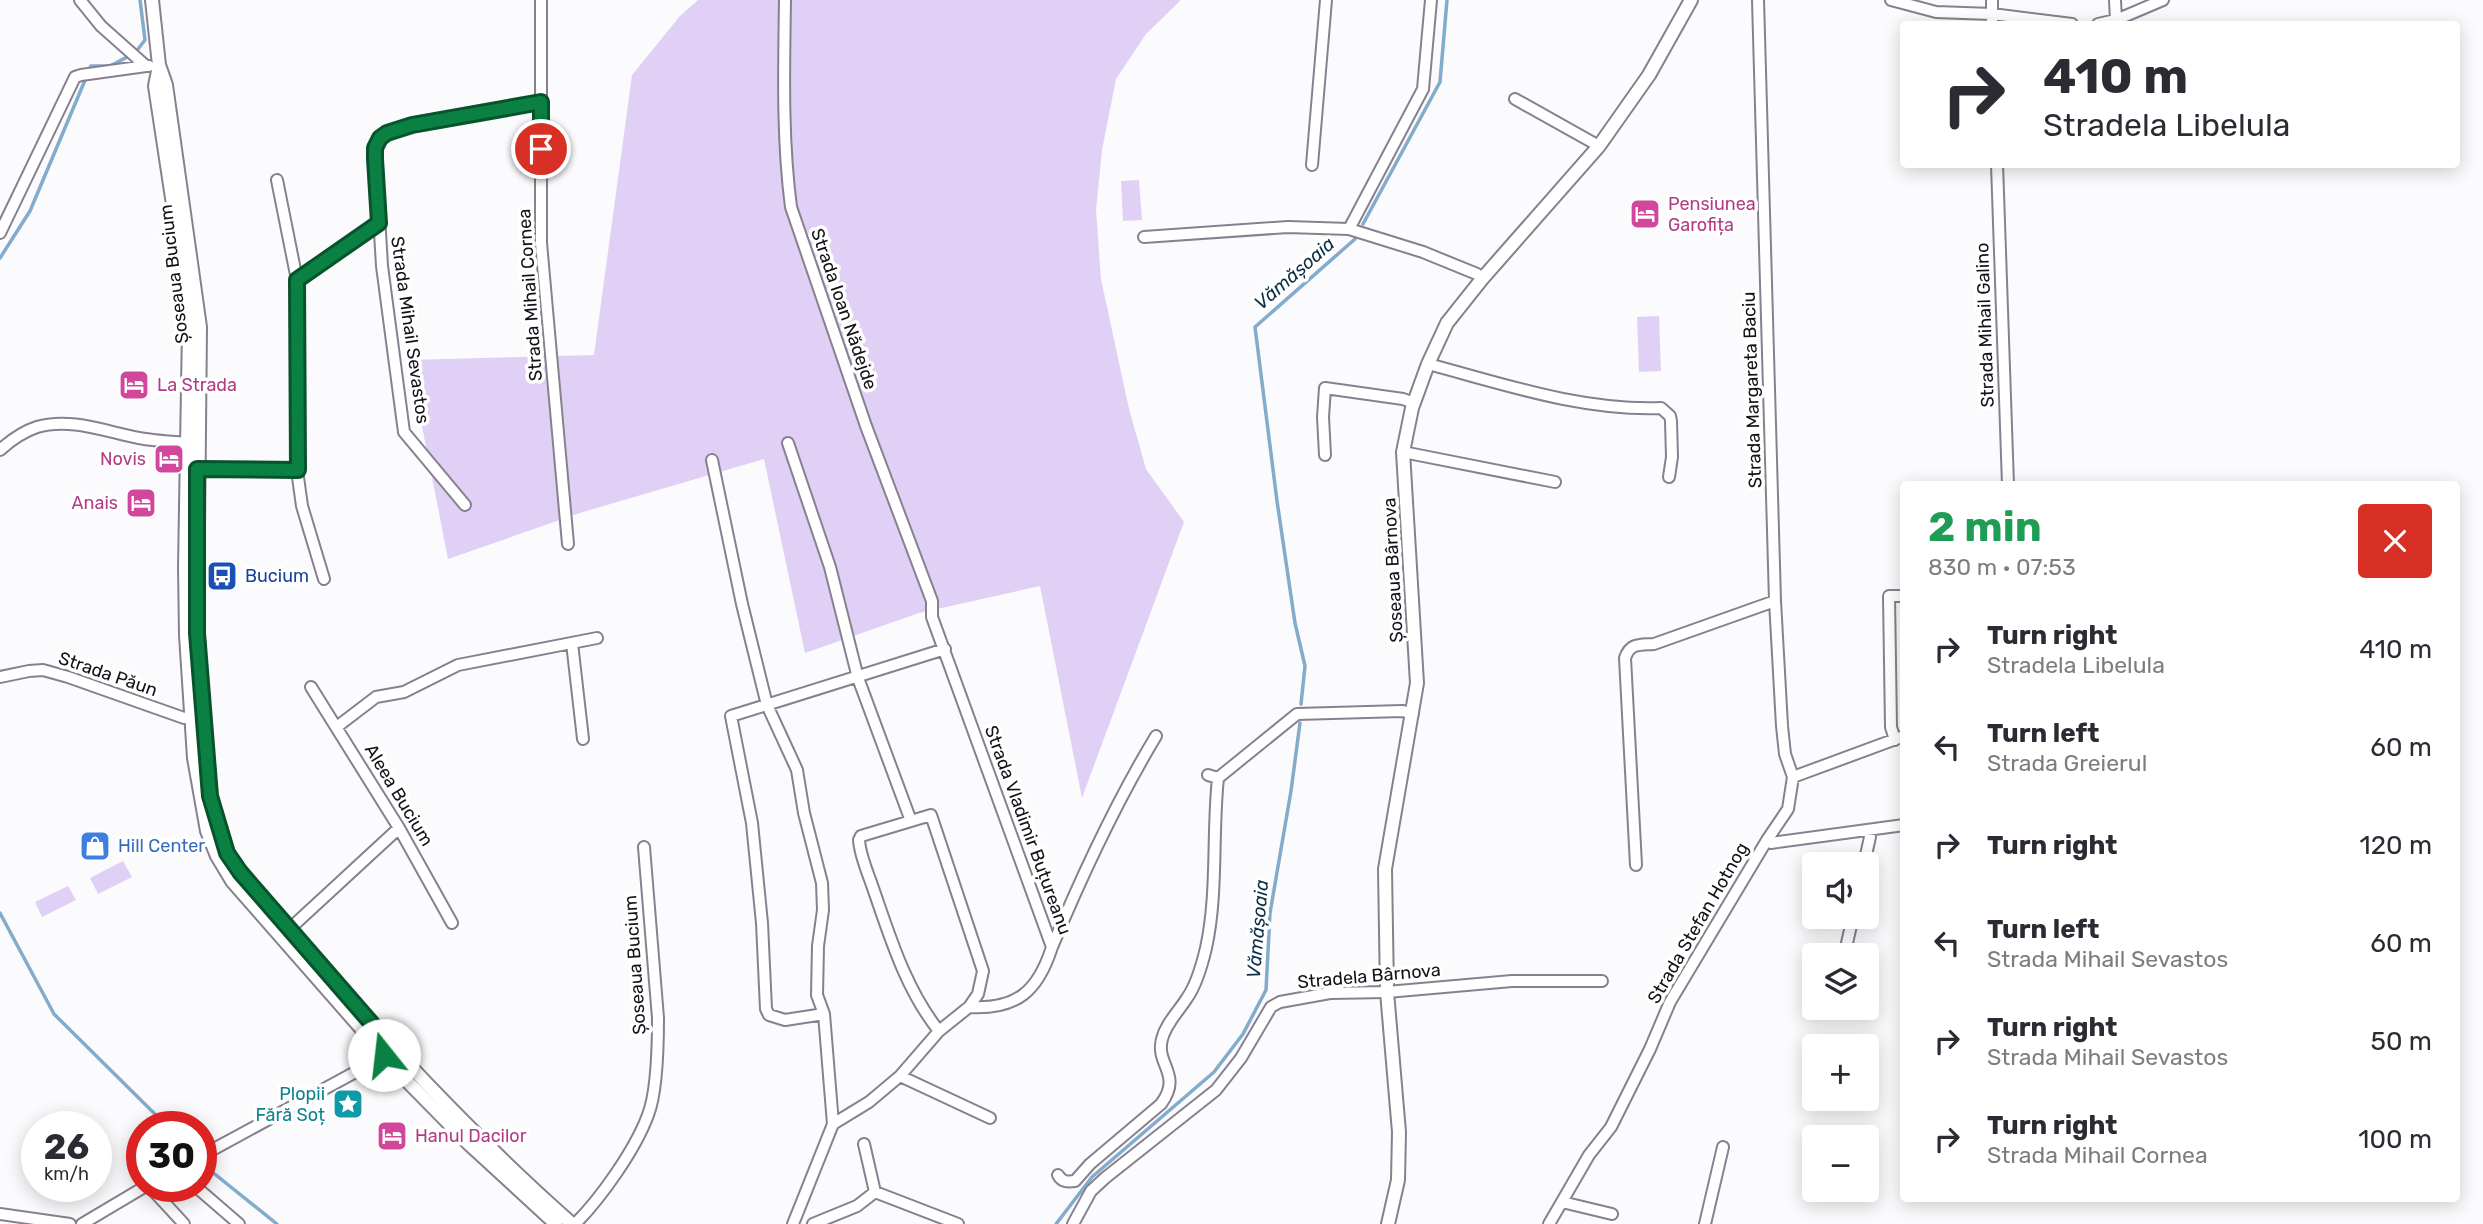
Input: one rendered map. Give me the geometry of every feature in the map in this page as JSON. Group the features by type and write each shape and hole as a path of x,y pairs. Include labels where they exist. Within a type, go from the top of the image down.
{"main road":[{"name":"Șoseaua Bucium","path":"152,0 155,86 186,290 189,328 188,443 192,469"},
{"name":"Șoseaua Bârnova","path":"1388,1224 1398,1180 1399,1132 1387,992 1386,853 1417,683 1403,452 1414,403 1447,323 1482,279 1599,146 1649,75 1691,0"},
{"name":"Șoseaua Bucium","path":"153,66 166,85 200,327 186,635 198,717 194,758 199,794 212,844 232,881 285,933 388,1051 574,1224"},
{"name":"Șoseaua Bucium","path":"388,1051 409,1083 468,1143 556,1224"}],"street":[{"path":"80,0 101,26 153,66"},
{"name":"Strada Mihail Cornea","path":"541,0 541,243 568,544"},
{"name":"Strada Ioan Nădejde","path":"785,0 787,178 791,207 866,426 932,601 932,617"},
{"path":"1311,165 1326,0"},
{"path":"1349,229 1423,89 1431,0"},
{"name":"Strada Margareta Baciu","path":"1758,0 1775,601 1782,726 1785,754 1793,777"},
{"path":"1891,0 1962,15 2024,21"},
{"path":"1992,0 1992,19"},
{"path":"2115,0 2116,20"},
{"path":"2112,21 2132,19 2163,0"},
{"path":"0,233 75,78 153,66"},
{"path":"1514,99 1599,146"},
{"name":"Strada Mihail Sevastos","path":"466,505 404,432 379,223 375,148 380,138 387,133 412,125 541,102"},
{"name":"Strada Mihail Galino","path":"1997,168 2008,481"},
{"path":"276,180 297,280 298,470 302,506 324,579"},
{"path":"297,280 379,223"},
{"path":"1144,237 1288,227 1349,229 1423,252 1477,274 1482,279"},
{"path":"1428,364 1552,397 1623,408 1661,408 1670,416 1671,421 1670,477"},
{"path":"1325,455 1325,388 1403,398 1414,403"},
{"path":"0,450 16,436 39,427 61,425 86,426 149,439 188,443"},
{"path":"788,443 830,566 858,678 911,821"},
{"path":"1403,452 1555,482"},
{"path":"712,460 742,604 767,705 797,770 804,813 822,883 823,910 816,971 817,995 824,1014 833,1124 793,1224"},
{"path":"192,469 298,470"},
{"path":"1793,777 1900,738 1891,727 1889,596 1900,596"},
{"path":"1636,865 1625,658 1627,650 1634,645 1654,644 1775,601"},
{"name":"Strada Vladimir Buțureanu","path":"932,617 1052,947 1047,964 1029,992 1003,1005 969,1007"},
{"path":"338,726 376,697 404,692 446,669 468,662 597,638"},
{"path":"572,643 583,739"},
{"path":"824,1014 785,1020 769,1015 766,1009 762,923 752,823 731,716 945,649"},
{"name":"Strada Păun","path":"0,677 43,670 184,718 198,717"},
{"name":"Aleea Bucium","path":"311,687 338,726 399,828 452,923"},
{"path":"1058,1175 1067,1182 1075,1181 1090,1164 1167,1096 1171,1082 1161,1050 1161,1041 1167,1026 1196,981 1206,946 1213,881 1213,776 1297,713 1413,713"},
{"path":"1052,947 1098,841 1123,791 1156,736"},
{"name":"Strada Stefan Hotnog","path":"1549,1224 1590,1155 1611,1127 1670,1002 1788,809 1793,777"},
{"path":"833,1124 869,1102 900,1076 939,1031 969,1007 978,994 983,971 931,815 861,836 859,847 888,931 913,991 939,1031"},
{"path":"1767,840 1771,843 1900,826"},
{"path":"285,933 399,828"},
{"path":"1867,852 1869,830"},
{"name":"Șoseaua Bucium","path":"574,1224 600,1195 620,1166 649,1114 658,1044 658,1018 644,847"},
{"name":"Stradela Bârnova","path":"1073,1224 1091,1191 1216,1090 1241,1058 1271,1007 1280,1002 1330,993 1387,992 1511,981 1602,981"},
{"path":"217,1147 361,1069 388,1051"},
{"path":"900,1076 990,1118"},
{"path":"864,1144 875,1192"},
{"path":"1705,1224 1723,1147"},
{"path":"813,1224 858,1206 875,1192"},
{"path":"875,1192 958,1224"},
{"path":"82,1224 126,1198"},
{"path":"163,1202 184,1224"},
{"path":"214,1202 239,1224"},
{"path":"1562,1202 1612,1214"},
{"path":"0,1214 70,1224"}],"shaded area":[{"path":"698,0 1181,0 1146,34 1116,79 1102,150 1096,210 1101,279 1129,409 1146,469 1184,522 1082,798 1040,586 919,613 805,653 764,459 583,512 448,559 409,360 594,355 632,75 680,16"},
{"path":"1139,180 1142,220 1123,221 1121,181"},
{"path":"1659,316 1661,371 1639,372 1637,317"},
{"path":"123,861 132,877 98,894 90,878"},
{"path":"68,886 76,900 42,917 35,902"}],"waterway":[{"name":"Bucium","path":"138,49 145,40 140,0"},
{"name":"Vămășoaia","path":"1363,224 1440,82 1447,0"},
{"name":"Bucium","path":"0,258 30,211 91,66 110,66 129,56"},
{"name":"Vămășoaia","path":"1301,704 1305,666 1295,623 1277,501 1255,327 1355,239"},
{"name":"Vămășoaia","path":"1056,1224 1092,1177 1214,1072 1243,1034 1266,990 1270,913 1300,723"},
{"name":"Bucium","path":"0,913 54,1014 152,1111"},
{"name":"Bucium","path":"217,1176 277,1224"}],"place":[{"name":"Pensiunea Garofița","path":"1645,214"},
{"name":"La Strada","path":"134,385"},
{"name":"Novis","path":"169,459"},
{"name":"Anais","path":"141,503"},
{"name":"Bucium","path":"222,576"},
{"name":"Hill Center","path":"95,846"},
{"name":"Plopii Fără Soț","path":"348,1104"},
{"name":"Hanul Dacilor","path":"392,1136"}],"route":[{"path":"384,1055 393,1048 240,872 227,853 218,829 210,796 197,633 197,469 298,470 297,280 379,223 375,148 380,138 412,125 541,102 541,149"}]}
